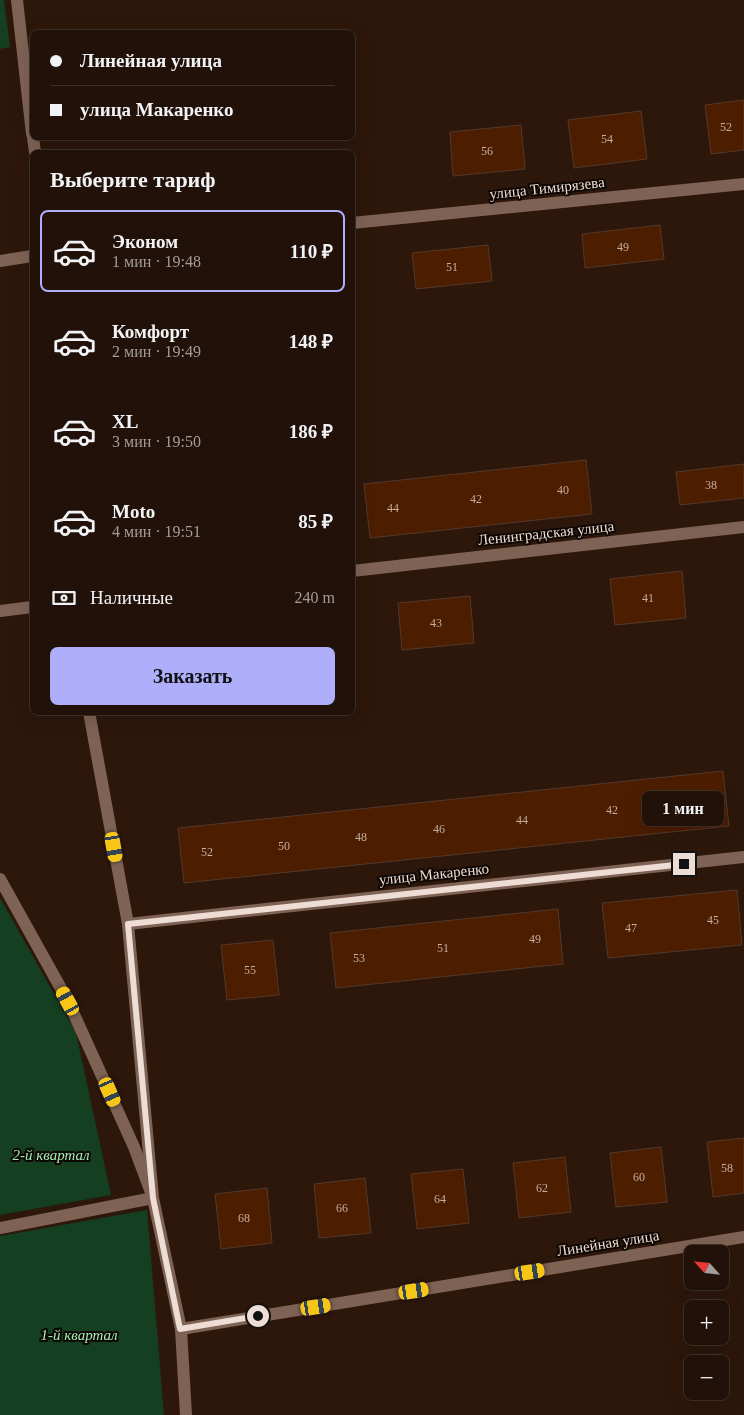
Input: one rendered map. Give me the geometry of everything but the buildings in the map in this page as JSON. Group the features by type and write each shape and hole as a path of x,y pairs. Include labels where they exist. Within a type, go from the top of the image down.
{"street":[{"path":"17,0 30,116"},
{"name":"улица Тимирязева","path":"355,223 744,184"},
{"path":"0,261 30,256"},
{"name":"Ленинградская улица","path":"355,572 744,527"},
{"path":"0,611 30,607"},
{"path":"90,715 128,924 153,1198 180,1329 186,1415"},
{"name":"улица Макаренко","path":"128,924 744,857"},
{"path":"0,879 68,1001 134,1147 153,1198"},
{"path":"0,1228 153,1198"},
{"name":"Линейная улица","path":"180,1329 744,1237"}],"green space":[{"path":"0,0 4,0 10,47 0,49"},
{"name":"2-й квартал","path":"0,898 76,1033 111,1195 0,1215"},
{"name":"1-й квартал","path":"147,1210 164,1415 0,1415 0,1236"}],"route":[{"path":"258,1316 180,1329 153,1198 128,924 684,864"}]}
